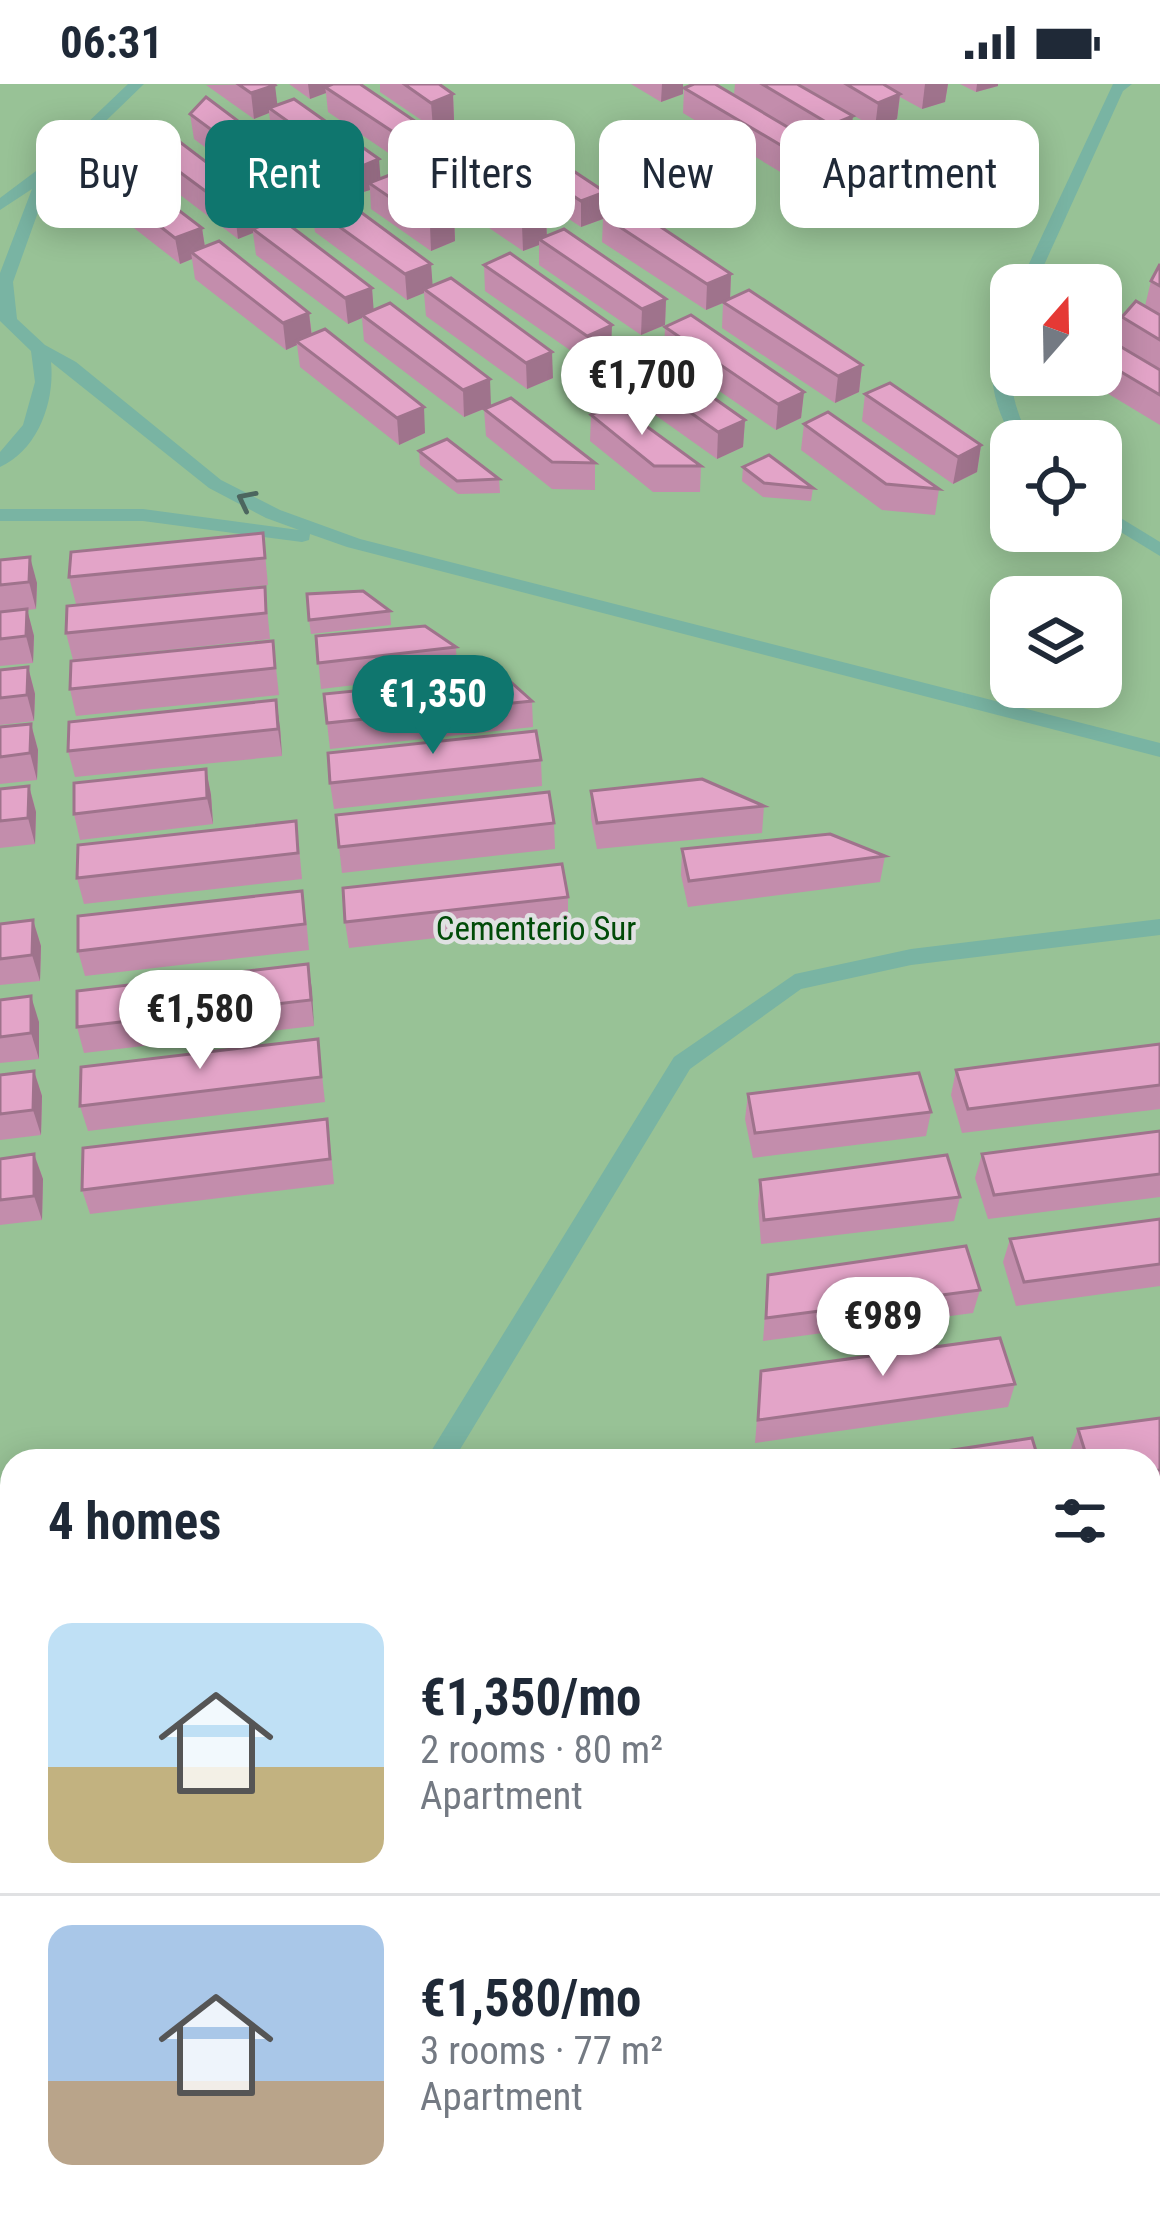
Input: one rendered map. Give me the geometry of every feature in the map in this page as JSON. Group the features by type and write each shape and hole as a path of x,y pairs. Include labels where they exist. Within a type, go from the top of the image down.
{"lane":[{"path":"99,120 137,84"},
{"path":"1037,264 1118,88 1125,84"},
{"path":"0,205 36,178"},
{"path":"36,198 5,282 5,315 39,350 70,366 215,484 273,514 354,543 1160,750"},
{"path":"0,462 25,440 44,399 46,371 39,350"},
{"path":"0,515 143,515 354,543"},
{"path":"1122,526 1160,550"},
{"path":"445,1449 682,1063 795,982 911,957 1160,927"}],"green space":[{"name":"Cementerio Sur","path":"0,84 1160,84 1160,1449 0,1449"}],"building":[{"path":"238,84 274,84 275,85 251,93"},
{"path":"360,84 413,120 388,120 388,129 325,87"},
{"path":"404,84 439,84 453,94 431,103"},
{"path":"715,84 780,123 780,145 756,130 756,120 738,120 684,88"},
{"path":"762,84 797,84 853,116 823,120"},
{"path":"846,84 883,84 900,94 878,103"},
{"path":"206,97 237,120 205,120 205,125 190,114"},
{"path":"294,99 324,120 286,120 269,108"},
{"path":"181,143 205,161 205,191 181,173"},
{"path":"364,148 379,159 364,165"},
{"path":"575,172 599,188 599,194 581,201 575,197"},
{"path":"388,176 388,196 369,183"},
{"path":"181,212 202,228 175,238 162,228 181,228"},
{"path":"364,214 431,264 405,274 341,228 364,228"},
{"path":"293,228 372,288 345,298 253,229"},
{"path":"621,228 662,228 731,274 707,284"},
{"path":"564,229 666,299 642,309 539,239"},
{"path":"219,241 309,313 283,323 191,252"},
{"path":"510,253 612,325 587,336 484,265"},
{"path":"1160,264 1160,286 1151,281"},
{"path":"451,278 552,352 526,363 424,289"},
{"path":"749,290 862,365 838,376 723,302"},
{"path":"1136,301 1160,315 1160,340 1122,317"},
{"path":"390,303 490,379 463,390 362,315"},
{"path":"691,315 804,392 778,404 665,327"},
{"path":"325,329 424,407 397,418 296,341"},
{"path":"633,341 745,420 718,432 606,353"},
{"path":"1122,347 1160,370 1160,395 1122,372"},
{"path":"890,383 981,445 958,457 865,394"},
{"path":"511,398 595,463 552,462 484,409"},
{"path":"616,404 701,466 654,466 591,415"},
{"path":"828,412 939,489 886,484 804,424"},
{"path":"447,439 499,479 457,481 419,451"},
{"path":"769,455 813,488 764,483 743,467"},
{"path":"263,533 265,558 69,577 71,552"},
{"path":"30,557 29,582 0,585 0,560"},
{"path":"265,587 266,613 66,633 67,606"},
{"path":"363,591 390,611 309,620 307,594"},
{"path":"27,609 26,636 0,639 0,612"},
{"path":"425,626 456,647 318,663 316,636"},
{"path":"273,641 275,668 70,689 71,661"},
{"path":"28,667 27,695 0,698 0,670"},
{"path":"504,676 532,701 327,723 324,694"},
{"path":"276,700 278,729 68,751 69,722"},
{"path":"31,724 30,753 0,757 0,727"},
{"path":"536,731 541,760 330,783 328,753"},
{"path":"206,769 207,798 74,814 74,783"},
{"path":"702,779 764,806 597,823 591,791"},
{"path":"29,786 28,818 0,821 0,789"},
{"path":"549,792 554,823 339,847 336,815"},
{"path":"296,821 298,853 77,878 78,845"},
{"path":"830,834 885,856 689,881 682,849"},
{"path":"562,864 568,897 345,922 343,888"},
{"path":"302,891 305,924 78,951 78,916"},
{"path":"33,920 32,955 0,959 0,924"},
{"path":"308,964 311,1000 77,1027 77,991"},
{"path":"31,996 31,1033 0,1037 0,1000"},
{"path":"318,1039 321,1077 80,1106 81,1067"},
{"path":"1160,1044 1160,1085 968,1109 956,1070"},
{"path":"34,1071 33,1110 0,1114 0,1075"},
{"path":"919,1073 931,1112 755,1133 748,1094"},
{"path":"327,1119 330,1159 82,1190 83,1148"},
{"path":"1160,1131 1160,1174 994,1195 982,1154"},
{"path":"34,1154 34,1196 0,1200 0,1159"},
{"path":"947,1155 960,1197 764,1220 760,1180"},
{"path":"1160,1219 1160,1264 1024,1282 1010,1239"},
{"path":"966,1246 980,1290 766,1318 768,1275"},
{"path":"1000,1338 1015,1384 758,1420 761,1371"},
{"path":"1160,1418 1160,1449 1084,1449 1078,1429"},
{"path":"1032,1438 1035,1449 959,1449"}]}
